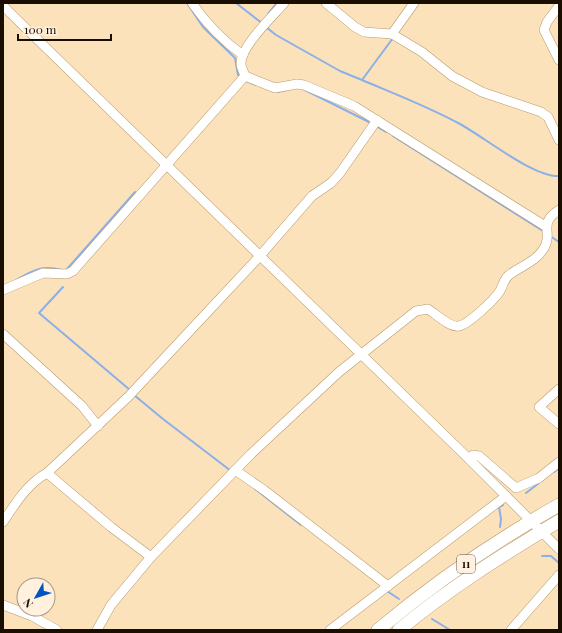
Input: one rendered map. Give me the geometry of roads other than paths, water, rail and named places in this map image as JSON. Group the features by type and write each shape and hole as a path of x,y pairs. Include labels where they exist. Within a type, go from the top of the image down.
{"highway":[{"name":"11","path":"378,630 472,560 531,521 559,505"},
{"name":"11","path":"399,630 454,590 559,521"}],"street":[{"path":"192,3 206,21 230,46 243,55"},
{"path":"284,3 258,33 243,55 241,64 245,76 275,88 297,84 304,85 354,106 546,226"},
{"path":"326,3 355,27 364,32 392,34 422,52 452,76 482,92 541,112 556,125 559,140"},
{"path":"392,34 414,3"},
{"path":"3,6 259,257 469,459 559,549"},
{"path":"559,6 547,22 544,30 559,60"},
{"path":"3,290 43,273 67,274 73,271 245,76"},
{"path":"3,522 17,501 38,477 47,473 98,426 148,376 259,257 312,196 331,183 340,173 377,120"},
{"path":"97,630 111,605 152,557 235,470 339,372 416,311 428,310 452,325 457,327 464,325 490,303 509,275 521,269 540,253 546,243 546,226 554,213 559,210"},
{"path":"3,334 82,406 98,426"},
{"path":"559,389 539,407 559,424"},
{"path":"469,459 473,456 479,456 516,488 539,478 559,462"},
{"path":"235,470 264,490 388,586"},
{"path":"47,473 111,527 152,557"},
{"path":"330,630 506,496"},
{"path":"511,630 559,575"},
{"path":"3,605 32,616 57,630"}],"waterway":[{"path":"187,3 203,27 235,58 238,75 241,77"},
{"path":"236,3 263,24"},
{"path":"268,14 277,3"},
{"path":"266,27 276,35 340,71 362,80"},
{"path":"393,38 362,80 412,101 460,124 536,170 548,175 559,176"},
{"path":"244,80 256,85"},
{"path":"303,89 371,123"},
{"path":"277,92 287,90"},
{"path":"376,126 386,132"},
{"path":"393,136 543,231"},
{"path":"67,269 135,192"},
{"path":"550,236 559,242"},
{"path":"16,280 38,269 48,268 61,270"},
{"path":"63,287 39,313 130,390"},
{"path":"134,395 231,471"},
{"path":"554,472 559,468"},
{"path":"526,493 539,483"},
{"path":"254,488 301,525"},
{"path":"500,527 501,519 499,507 503,505"},
{"path":"542,556 551,556 559,563"},
{"path":"387,591 399,599"},
{"path":"432,619 450,630"}]}
